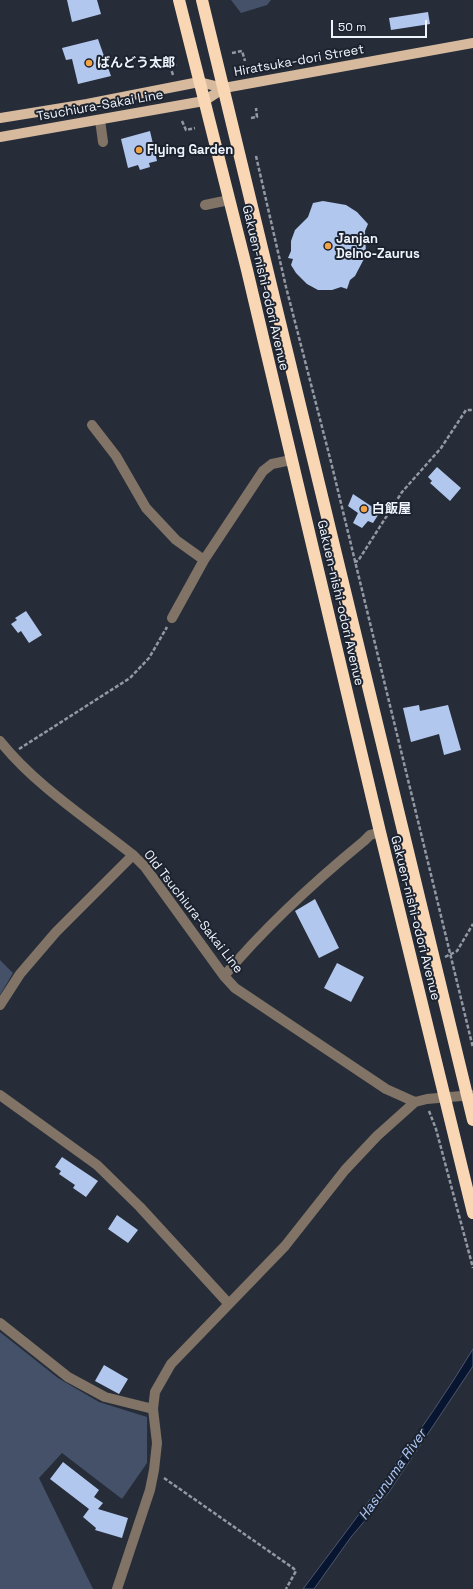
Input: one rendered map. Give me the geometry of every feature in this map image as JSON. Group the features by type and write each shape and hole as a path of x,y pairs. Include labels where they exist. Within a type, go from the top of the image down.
{"highway":[{"name":"Gakuen-nishi-odori Avenue","path":"180,0 473,1213"},
{"name":"Gakuen-nishi-odori Avenue","path":"202,0 433,960 470,1095 473,1120"}],"main road":[{"name":"Hiratsuka-dori Street","path":"204,101 224,88 473,43"},
{"name":"Hiratsuka-dori Street","path":"199,82 224,88"},
{"name":"Tsuchiura-Sakai Line","path":"0,118 88,104 199,82"},
{"name":"Tsuchiura-Sakai Line","path":"0,136 204,101"}],"street":[{"path":"100,120 103,142"},
{"path":"205,205 229,200"},
{"path":"92,425 116,456 146,508 176,540 204,560"},
{"path":"172,618 204,560 263,471 272,464 291,460"},
{"name":"Old Tsuchiura-Sakai Line","path":"0,741 11,754 43,784 133,855 145,867 224,976 247,997 386,1089 415,1102"},
{"path":"224,976 244,952 293,904 370,835 380,832"},
{"path":"0,1005 20,974 56,932 133,855"},
{"path":"0,1095 97,1166 140,1207 228,1304"},
{"path":"117,1589 150,1490 154,1470 157,1443 153,1409 155,1392 171,1364 285,1246 345,1170 377,1136 415,1102 470,1095"},
{"path":"0,1323 68,1377 104,1398 153,1409"}],"path":[{"path":"232,53 242,51 245,61"},
{"path":"172,75 170,66 178,64"},
{"path":"251,118 257,117 256,108"},
{"path":"182,121 186,130 195,128"},
{"path":"256,156 286,287 355,562 473,1048"},
{"path":"338,565 358,561 402,492 441,448 466,410 473,410"},
{"path":"11,754 130,678 149,658 172,618"},
{"path":"433,960 451,955 457,951 473,924"},
{"path":"429,1111 436,1130 473,1268"},
{"path":"154,1470 293,1568 296,1571 286,1589"}],"shaded area":[{"path":"231,0 271,0 267,5 241,13"},
{"path":"0,960 13,973 0,995"},
{"path":"0,1332 58,1378 99,1402 147,1417 147,1463 122,1499 62,1453 39,1478 93,1589 0,1589"}],"water":[{"name":"Hasunuma River","path":"473,1349 473,1366 389,1492 351,1537 314,1589 303,1589 412,1441"}],"building":[{"path":"67,0 97,0 101,14 72,22"},
{"path":"428,12 430,24 391,30 389,18"},
{"name":"ばんどう太郎","path":"98,39 111,76 78,84 72,59 66,60 62,48"},
{"name":"Flying Garden","path":"150,131 157,161 149,163 150,167 140,170 138,165 128,168 121,139"},
{"name":"Janjan Delno-Zaurus","path":"323,201 346,205 357,212 368,224 365,231 366,255 355,276 350,280 347,289 341,287 332,290 318,290 307,284 296,273 291,265 293,259 288,258 291,251 291,241 295,230 308,217 313,203"},
{"path":"437,467 461,488 450,501 430,483 432,481 428,477"},
{"name":"白飯屋","path":"353,494 380,512 373,523 368,521 362,528 353,523 358,513 348,506"},
{"path":"26,611 42,635 29,643 21,631 18,633 11,624 17,620 15,618"},
{"path":"419,705 420,711 448,705 461,750 444,755 439,734 411,742 403,708"},
{"path":"315,899 339,948 319,958 295,911"},
{"path":"337,963 364,977 351,1002 324,988"},
{"path":"62,1157 98,1181 86,1197 73,1188 75,1185 59,1174 61,1171 55,1167"},
{"path":"117,1215 138,1230 128,1243 108,1229"},
{"path":"104,1365 128,1379 119,1394 95,1381"},
{"path":"63,1462 99,1490 94,1497 103,1503 98,1509 128,1518 122,1538 95,1530 96,1528 83,1517 89,1509 50,1479"}],"place":[{"name":"ばんどう太郎","path":"89,63"},
{"name":"Flying Garden","path":"139,150"},
{"name":"Janjan Delno-Zaurus","path":"328,246"},
{"name":"白飯屋","path":"364,509"}]}
